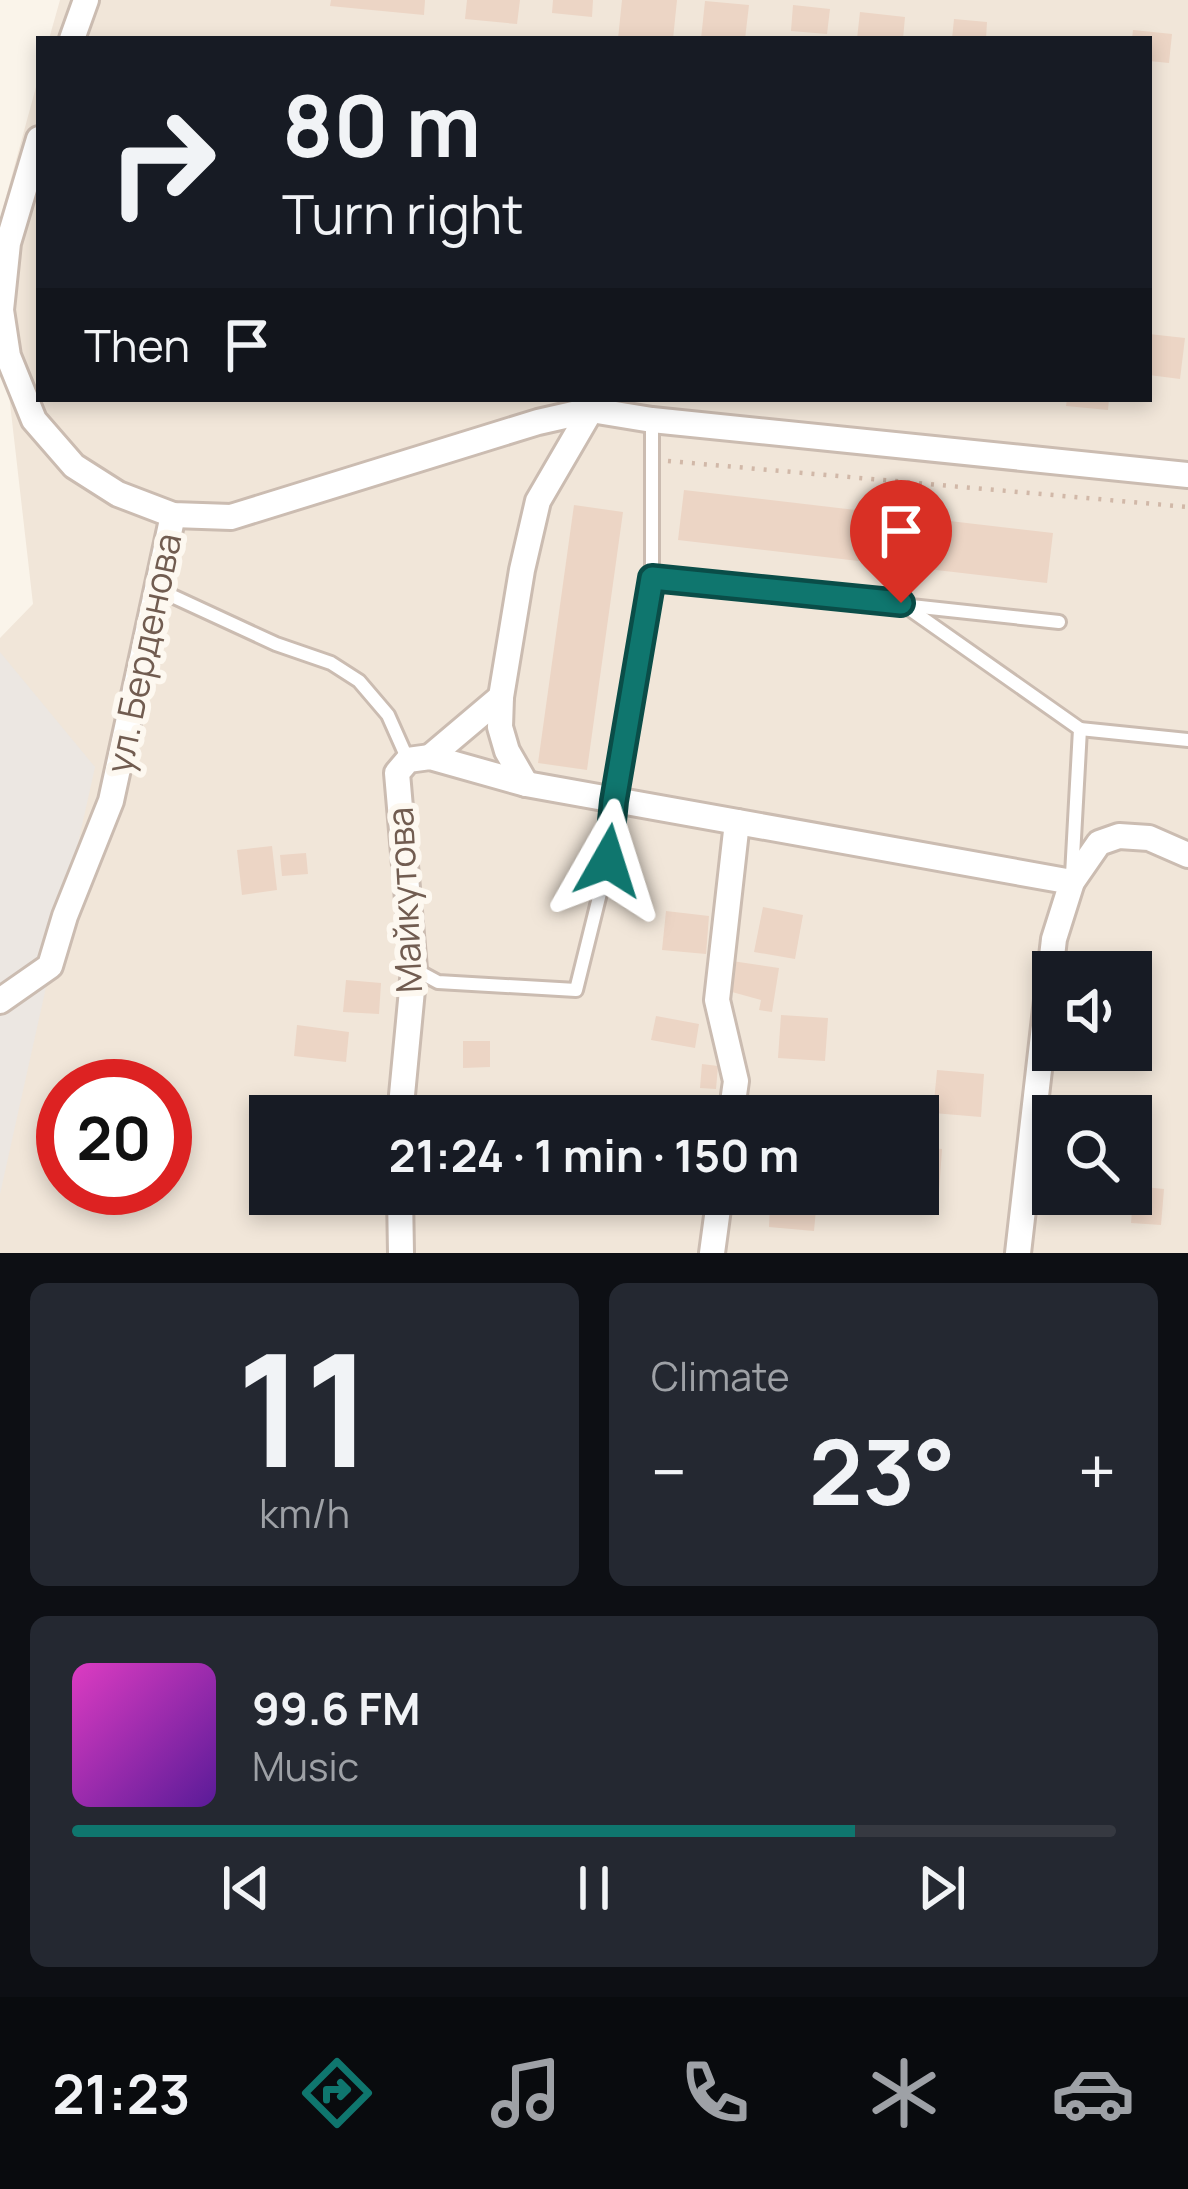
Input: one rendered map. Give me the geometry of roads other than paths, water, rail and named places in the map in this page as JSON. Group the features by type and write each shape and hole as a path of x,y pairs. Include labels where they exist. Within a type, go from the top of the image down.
{"street":[{"path":"73,36 86,0"},
{"name":"ул. Берденова","path":"0,1001 50,966 111,801 173,515 118,494 74,466 34,420 8,356 1,310 8,243 36,149"},
{"path":"526,784 500,727 522,570 538,501 591,410"},
{"path":"173,515 231,517 591,410 1188,475"},
{"path":"419,759 501,698"},
{"path":"419,759 614,801 1072,882"},
{"name":"Майкутова","path":"402,1095 414,969 397,772 419,759"},
{"path":"734,1095 736,1081 718,1000 737,822"},
{"path":"1018,1253 1054,939 1072,882 1099,843 1119,836 1148,838 1188,855"},
{"path":"400,1215 400,1253"},
{"path":"712,1253 717,1215"}],"lane":[{"path":"414,969 438,982 576,989 608,861 652,578 652,420"},
{"path":"652,578 1059,622"},
{"path":"157,589 276,644 331,663 359,681 419,759"},
{"path":"901,603 1080,729 1188,740"},
{"path":"1072,882 1080,729"}]}
